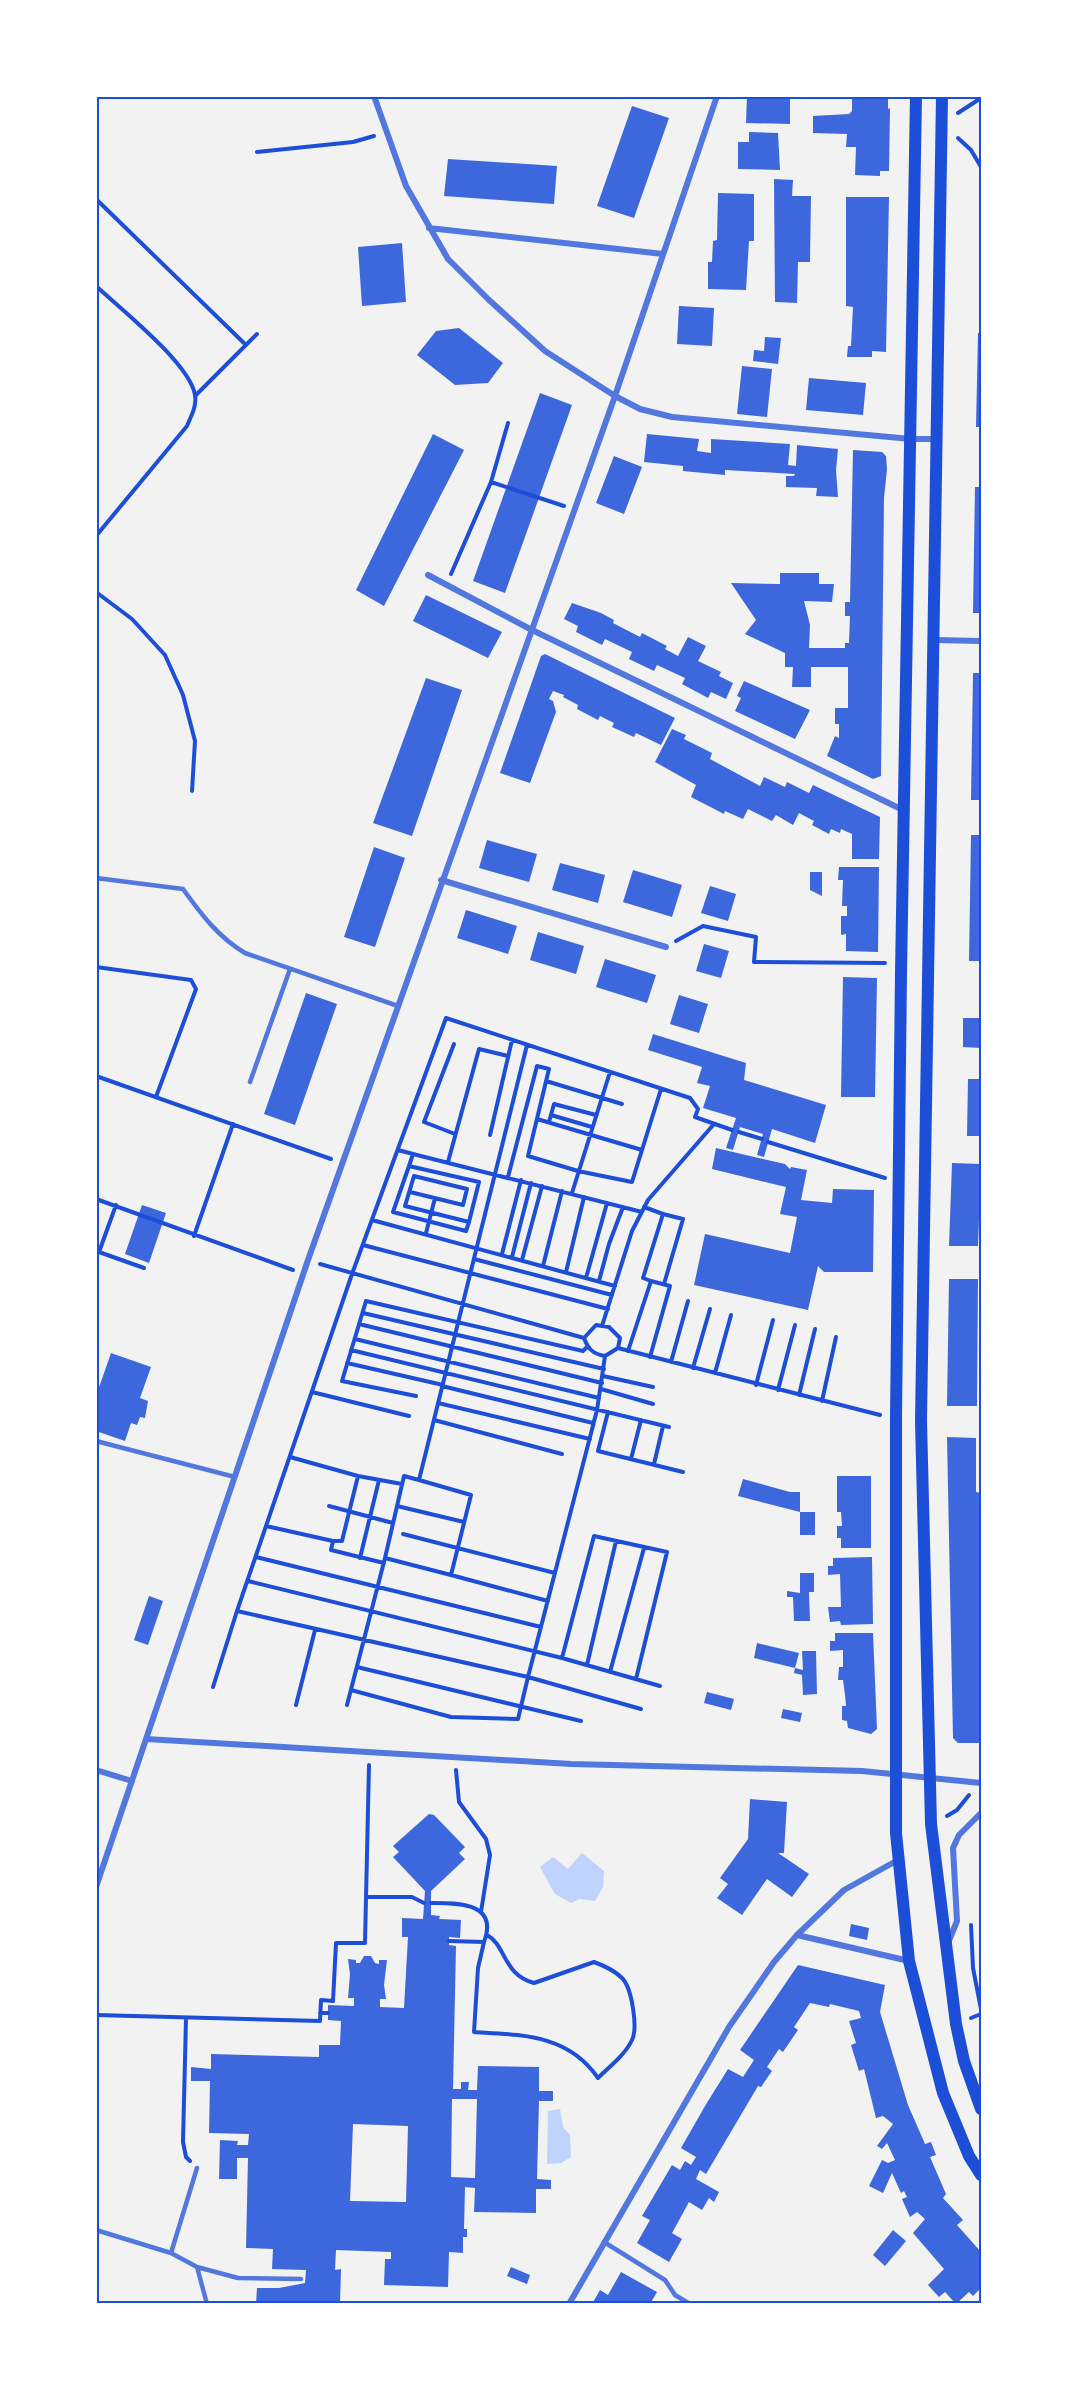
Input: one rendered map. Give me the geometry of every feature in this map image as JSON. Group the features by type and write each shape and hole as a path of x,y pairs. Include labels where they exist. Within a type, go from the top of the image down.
{"main road":[{"path":"916,96 903,810 896,1418 898,1860 909,1961 943,2092 969,2156 981,2175"},
{"path":"942,96 921,1421 930,1689 928,1777 946,1947 958,2033 964,2061 981,2109"}],"street":[{"path":"374,96 406,186 448,259 545,351 615,396 640,409 672,417 911,439 937,439"},
{"path":"96,1887 308,1260 530,629 615,396 717,96"},
{"path":"429,228 663,254"},
{"path":"428,575 530,629 903,810"},
{"path":"933,640 981,641"},
{"path":"441,880 666,947"},
{"path":"146,1739 457,1758 896,1774 981,1783"},
{"path":"96,1770 132,1781"},
{"path":"946,1947 957,1921 953,1848 959,1834 981,1813"},
{"path":"569,2304 729,2027 774,1962 797,1935 844,1890 898,1860"},
{"path":"797,1935 909,1961"}],"lane":[{"path":"96,878 183,889 207,923 231,945 290,969 399,1006"},
{"path":"250,1083 290,969"},
{"path":"96,1441 235,1477"},
{"path":"171,2253 197,2168"},
{"path":"96,2230 171,2253 197,2267 238,2277 301,2279"},
{"path":"604,2241 665,2280 675,2295 690,2304"},
{"path":"197,2267 207,2304"}],"path":[{"path":"981,98 942,123 971,150 981,167"},
{"path":"256,152 353,142 387,133"},
{"path":"96,199 246,345"},
{"path":"96,285 177,363 190,378 195,396 195,408 187,426 96,537"},
{"path":"195,396 257,334"},
{"path":"446,585 491,482 508,423"},
{"path":"491,482 573,508"},
{"path":"96,592 132,619 165,655 183,695 195,741 192,791"},
{"path":"666,947 703,926 756,937 754,962 901,963"},
{"path":"96,967 191,980 196,989 156,1097"},
{"path":"213,1687 352,1274 446,1018 690,1098 698,1109 695,1117 732,1130"},
{"path":"490,1135 512,1040"},
{"path":"454,1044 424,1122 455,1134"},
{"path":"420,1480 527,1045"},
{"path":"448,1162 479,1049 508,1056"},
{"path":"508,1177 537,1066 549,1069 528,1156 578,1171 632,1182 661,1089"},
{"path":"572,1193 610,1072"},
{"path":"96,1076 343,1163"},
{"path":"546,1081 622,1104"},
{"path":"549,1123 554,1104 596,1115"},
{"path":"551,1115 592,1127"},
{"path":"537,1119 642,1150"},
{"path":"194,1236 232,1124"},
{"path":"602,1326 632,1231 643,1209 674,1167 696,1147 714,1124"},
{"path":"739,1132 762,1139"},
{"path":"768,1142 899,1182"},
{"path":"398,1150 623,1207 643,1209 683,1219 664,1284"},
{"path":"409,1167 479,1182 466,1231 393,1212 413,1154"},
{"path":"410,1191 463,1205 467,1189 414,1176 405,1206 469,1221"},
{"path":"502,1254 521,1180"},
{"path":"512,1257 531,1183"},
{"path":"522,1260 542,1186"},
{"path":"543,1266 562,1191"},
{"path":"566,1272 584,1197"},
{"path":"96,1198 194,1236 304,1274"},
{"path":"426,1233 435,1198"},
{"path":"586,1278 607,1203"},
{"path":"116,1205 99,1252 144,1268"},
{"path":"599,1281 609,1244 623,1207"},
{"path":"650,1357 670,1286 643,1278 663,1214"},
{"path":"372,1220 615,1286"},
{"path":"363,1245 608,1309"},
{"path":"474,1259 612,1295"},
{"path":"308,1260 584,1338"},
{"path":"628,1351 651,1281"},
{"path":"671,1362 688,1300"},
{"path":"416,1396 342,1381 366,1301 583,1351 587,1347"},
{"path":"693,1368 710,1309"},
{"path":"363,1313 454,1336 604,1369"},
{"path":"715,1373 731,1316"},
{"path":"756,1385 772,1320"},
{"path":"359,1324 602,1383"},
{"path":"596,1325 609,1327 620,1338 618,1348 605,1356 596,1355 587,1347 584,1338 596,1325"},
{"path":"778,1390 795,1325"},
{"path":"799,1395 815,1329"},
{"path":"822,1401 836,1337"},
{"path":"355,1339 599,1398"},
{"path":"618,1348 756,1385 896,1418"},
{"path":"351,1350 669,1427"},
{"path":"351,1690 451,1717 518,1719 597,1410 605,1356"},
{"path":"347,1363 593,1424"},
{"path":"603,1376 653,1387"},
{"path":"601,1389 653,1404"},
{"path":"312,1392 409,1416"},
{"path":"438,1402 590,1439"},
{"path":"608,1412 597,1451 683,1472"},
{"path":"434,1420 561,1454"},
{"path":"631,1459 641,1420"},
{"path":"654,1464 663,1426"},
{"path":"290,1457 358,1476 402,1484"},
{"path":"266,1526 342,1541 358,1476"},
{"path":"347,1706 404,1476 471,1495 451,1575"},
{"path":"360,1558 379,1480"},
{"path":"329,1506 393,1523"},
{"path":"397,1506 464,1522"},
{"path":"403,1534 458,1546 555,1573"},
{"path":"562,1658 594,1536 668,1552 636,1679"},
{"path":"333,1541 331,1551 451,1575 548,1601"},
{"path":"587,1665 616,1541"},
{"path":"609,1672 644,1548"},
{"path":"256,1557 541,1628"},
{"path":"248,1581 535,1650 660,1686"},
{"path":"237,1611 528,1677 641,1709"},
{"path":"296,1705 315,1630"},
{"path":"357,1667 581,1721"},
{"path":"96,2015 320,2021 321,2000 333,2001 336,1943 365,1943 370,1775 368,1752"},
{"path":"457,1758 459,1802 486,1839 490,1855 482,1912 487,1935 500,1948 505,1963 527,1982 534,1983 594,1962 612,1969 625,1980 636,2029 632,2041 598,2078 584,2061 553,2041 535,2036 474,2032 478,1968 487,1935"},
{"path":"367,1897 412,1897 424,1903"},
{"path":"431,1903 469,1904 482,1912"},
{"path":"449,1941 484,1942"},
{"path":"320,2013 328,2013"},
{"path":"186,2019 183,2142 186,2157 197,2168"},
{"path":"184,2074 191,2075"}],"water":[{"path":"582,1853 604,1871 603,1887 595,1901 580,1899 571,1903 555,1894 540,1867 553,1857 568,1869"},
{"path":"560,2109 563,2127 570,2135 571,2157 561,2163 547,2164 548,2111"}],"building":[{"path":"747,96 790,97 790,124 746,123"},
{"path":"852,99 888,99 888,109 890,108 889,171 880,171 880,176 855,175 856,147 846,147 847,134 813,133 813,116 849,114 852,111"},
{"path":"632,106 669,118 634,218 597,206"},
{"path":"749,132 778,133 780,170 738,169 738,142 749,142"},
{"path":"448,159 557,166 554,204 444,196"},
{"path":"774,179 793,180 792,196 811,196 810,262 798,262 797,303 775,302"},
{"path":"718,193 754,194 754,241 749,241 746,290 708,289 708,262 712,262 713,241 717,240"},
{"path":"846,197 889,197 886,352 872,351 872,357 847,357 848,346 851,346 853,307 846,306"},
{"path":"402,243 406,302 362,306 358,247"},
{"path":"679,306 714,308 712,346 677,344"},
{"path":"459,328 503,363 488,383 455,385 417,355 436,331"},
{"path":"978,333 981,333 981,427 976,427"},
{"path":"765,337 781,338 778,364 753,361 754,350 764,351"},
{"path":"742,366 772,369 767,417 737,414"},
{"path":"809,378 866,383 863,415 806,410"},
{"path":"540,393 572,405 505,593 473,581"},
{"path":"433,434 464,450 384,606 356,590"},
{"path":"647,434 699,439 697,451 711,453 711,439 790,444 788,465 796,466 797,445 838,449 836,470 838,497 816,496 817,488 786,487 786,476 795,474 725,470 725,475 683,471 683,466 644,462"},
{"path":"853,450 882,452 886,456 887,469 884,498 881,776 873,779 827,756 835,736 839,738 839,724 835,724 835,708 848,708 848,667 811,667 811,687 792,687 793,667 785,667 785,653 745,634 756,620 731,583 780,584 780,573 819,573 819,584 834,584 832,602 804,601 810,625 809,648 845,648 845,643 849,643 850,616 845,616 845,602 850,602"},
{"path":"614,456 642,467 624,514 596,503"},
{"path":"975,487 981,487 981,613 973,613"},
{"path":"426,595 502,632 488,658 413,621"},
{"path":"572,603 601,613 614,620 613,623 640,637 642,633 667,646 665,649 678,656 688,637 706,646 698,661 721,672 719,676 733,683 726,699 711,692 708,698 682,684 685,678 657,665 654,671 629,659 632,652 605,639 602,645 576,632 578,626 564,619"},
{"path":"545,654 675,718 661,745 636,733 634,737 612,727 614,723 600,716 598,720 577,709 578,705 563,697 564,695 553,691 549,699 553,701 556,712 530,783 500,773 541,656"},
{"path":"973,673 981,673 981,800 971,800"},
{"path":"426,678 462,690 412,836 373,823"},
{"path":"744,681 810,710 795,739 735,711 741,698 737,696"},
{"path":"672,729 686,735 684,739 712,753 710,759 760,786 764,777 785,787 787,782 809,793 813,785 880,817 879,859 852,859 852,834 841,829 840,833 831,829 829,834 812,825 814,821 799,813 793,825 776,815 772,821 748,809 743,819 725,811 724,814 691,797 696,785 655,762"},
{"path":"971,835 981,835 981,961 969,961"},
{"path":"487,840 537,854 529,882 479,868"},
{"path":"374,847 405,858 375,947 344,937"},
{"path":"560,863 605,875 598,903 552,890"},
{"path":"839,867 879,867 878,952 846,951 846,934 841,935 841,916 847,916 847,906 842,906 843,880 838,880"},
{"path":"633,870 682,885 672,917 623,902"},
{"path":"810,872 822,872 822,896 810,890"},
{"path":"710,886 736,894 728,921 701,913"},
{"path":"466,910 517,926 508,954 457,938"},
{"path":"538,932 584,946 576,974 530,960"},
{"path":"704,944 729,951 721,978 696,971"},
{"path":"605,959 656,975 647,1003 596,987"},
{"path":"843,977 877,978 875,1097 841,1097"},
{"path":"306,993 337,1004 295,1125 264,1114"},
{"path":"679,995 708,1004 699,1033 670,1024"},
{"path":"963,1018 981,1018 981,1048 963,1047"},
{"path":"653,1034 746,1063 744,1080 826,1105 815,1143 772,1129 764,1157 757,1155 763,1134 740,1127 733,1150 726,1148 736,1118 703,1108 710,1086 697,1083 702,1067 648,1050"},
{"path":"968,1079 981,1079 981,1136 967,1136"},
{"path":"716,1148 785,1164 790,1169 791,1167 807,1170 801,1200 832,1203 833,1189 874,1190 873,1272 824,1272 818,1266 808,1310 694,1285 705,1234 790,1253 797,1217 780,1214 786,1187 712,1169"},
{"path":"952,1163 981,1164 978,1246 949,1246"},
{"path":"142,1205 166,1213 149,1263 125,1254"},
{"path":"949,1279 978,1279 977,1406 947,1406"},
{"path":"111,1353 151,1367 140,1398 148,1401 145,1418 140,1417 137,1425 131,1423 125,1441 96,1431 96,1396"},
{"path":"947,1437 976,1438 976,1492 981,1493 981,1743 958,1743 953,1738"},
{"path":"837,1476 871,1476 871,1548 841,1548 841,1538 837,1538 837,1526 842,1526 841,1512 837,1512"},
{"path":"743,1479 790,1492 800,1492 800,1512 738,1496"},
{"path":"800,1512 815,1512 815,1535 800,1535"},
{"path":"872,1557 873,1624 841,1625 840,1621 830,1622 828,1607 841,1607 840,1574 828,1575 828,1566 833,1566 833,1558"},
{"path":"800,1573 814,1573 814,1592 809,1592 810,1621 794,1621 793,1597 787,1597 787,1591 800,1593"},
{"path":"149,1596 163,1601 148,1645 134,1640"},
{"path":"835,1633 873,1633 877,1729 871,1734 848,1728 847,1721 842,1720 842,1706 846,1706 845,1695 843,1680 838,1680 839,1667 843,1667 843,1650 830,1651 830,1641 835,1641"},
{"path":"757,1643 799,1653 795,1668 754,1658"},
{"path":"802,1651 816,1651 817,1694 803,1695 802,1675 794,1673 795,1668 803,1670"},
{"path":"707,1692 734,1699 731,1710 704,1703"},
{"path":"783,1709 802,1713 800,1722 781,1718"},
{"path":"750,1799 787,1802 784,1853 778,1853 809,1874 792,1897 767,1879 742,1915 717,1898 728,1884 720,1878 748,1839"},
{"path":"429,1814 434,1815 465,1847 459,1853 465,1859 431,1891 431,1915 440,1916 439,1919 461,1920 460,1938 449,1937 449,1945 456,1946 453,2089 461,2089 461,2082 469,2082 468,2090 477,2090 478,2066 539,2067 539,2091 553,2091 553,2101 539,2101 537,2179 551,2180 551,2189 536,2189 536,2213 474,2212 475,2188 465,2187 464,2229 467,2229 467,2237 463,2237 463,2253 449,2252 448,2287 384,2285 385,2259 391,2259 391,2252 336,2250 335,2270 341,2269 340,2304 256,2304 257,2288 279,2288 305,2283 306,2270 272,2269 273,2249 246,2248 248,2158 237,2158 237,2179 219,2179 220,2140 238,2141 237,2145 248,2145 249,2134 209,2133 210,2081 191,2081 191,2067 211,2069 211,2054 319,2057 319,2045 340,2045 341,2021 328,2020 328,2005 354,2006 354,1998 348,1998 350,1974 348,1959 360,1963 364,1956 371,1956 375,1963 379,1964 379,1960 387,1960 384,1985 386,1999 380,1999 380,2007 404,2008 408,1937 402,1937 402,1918 423,1919 425,1891 393,1857 399,1852 393,1846","holes":["452,2099 477,2099 475,2178 451,2177","353,2124 408,2126 406,2202 350,2201"]},
{"path":"851,1924 869,1928 867,1940 849,1936"},
{"path":"798,1965 885,1985 880,2012 908,2105 925,2144 931,2142 936,2155 930,2157 946,2194 943,2198 963,2220 957,2225 981,2252 981,2288 973,2296 969,2292 956,2304 945,2292 939,2297 928,2285 944,2269 913,2233 925,2219 917,2212 910,2217 902,2199 907,2197 904,2191 901,2193 892,2173 883,2193 869,2186 882,2160 888,2163 895,2160 887,2143 882,2149 877,2146 893,2124 883,2116 876,2118 864,2069 859,2071 851,2045 856,2043 849,2021 861,2018 859,2011 830,2004 829,2007 810,2003 794,2027 798,2030 783,2052 779,2049 767,2067 772,2071 761,2087 758,2086 706,2174 700,2170 696,2179 719,2192 714,2202 709,2198 702,2210 689,2202 672,2233 682,2239 669,2262 637,2243 650,2220 642,2216 672,2165 680,2170 685,2161 691,2165 696,2157 681,2148 705,2106 728,2069 743,2077 754,2060 740,2050"},
{"path":"893,2230 906,2241 885,2266 873,2255"},
{"path":"511,2267 530,2275 527,2284 507,2276"},
{"path":"621,2272 657,2292 650,2304 592,2304 600,2290 608,2295"}]}
